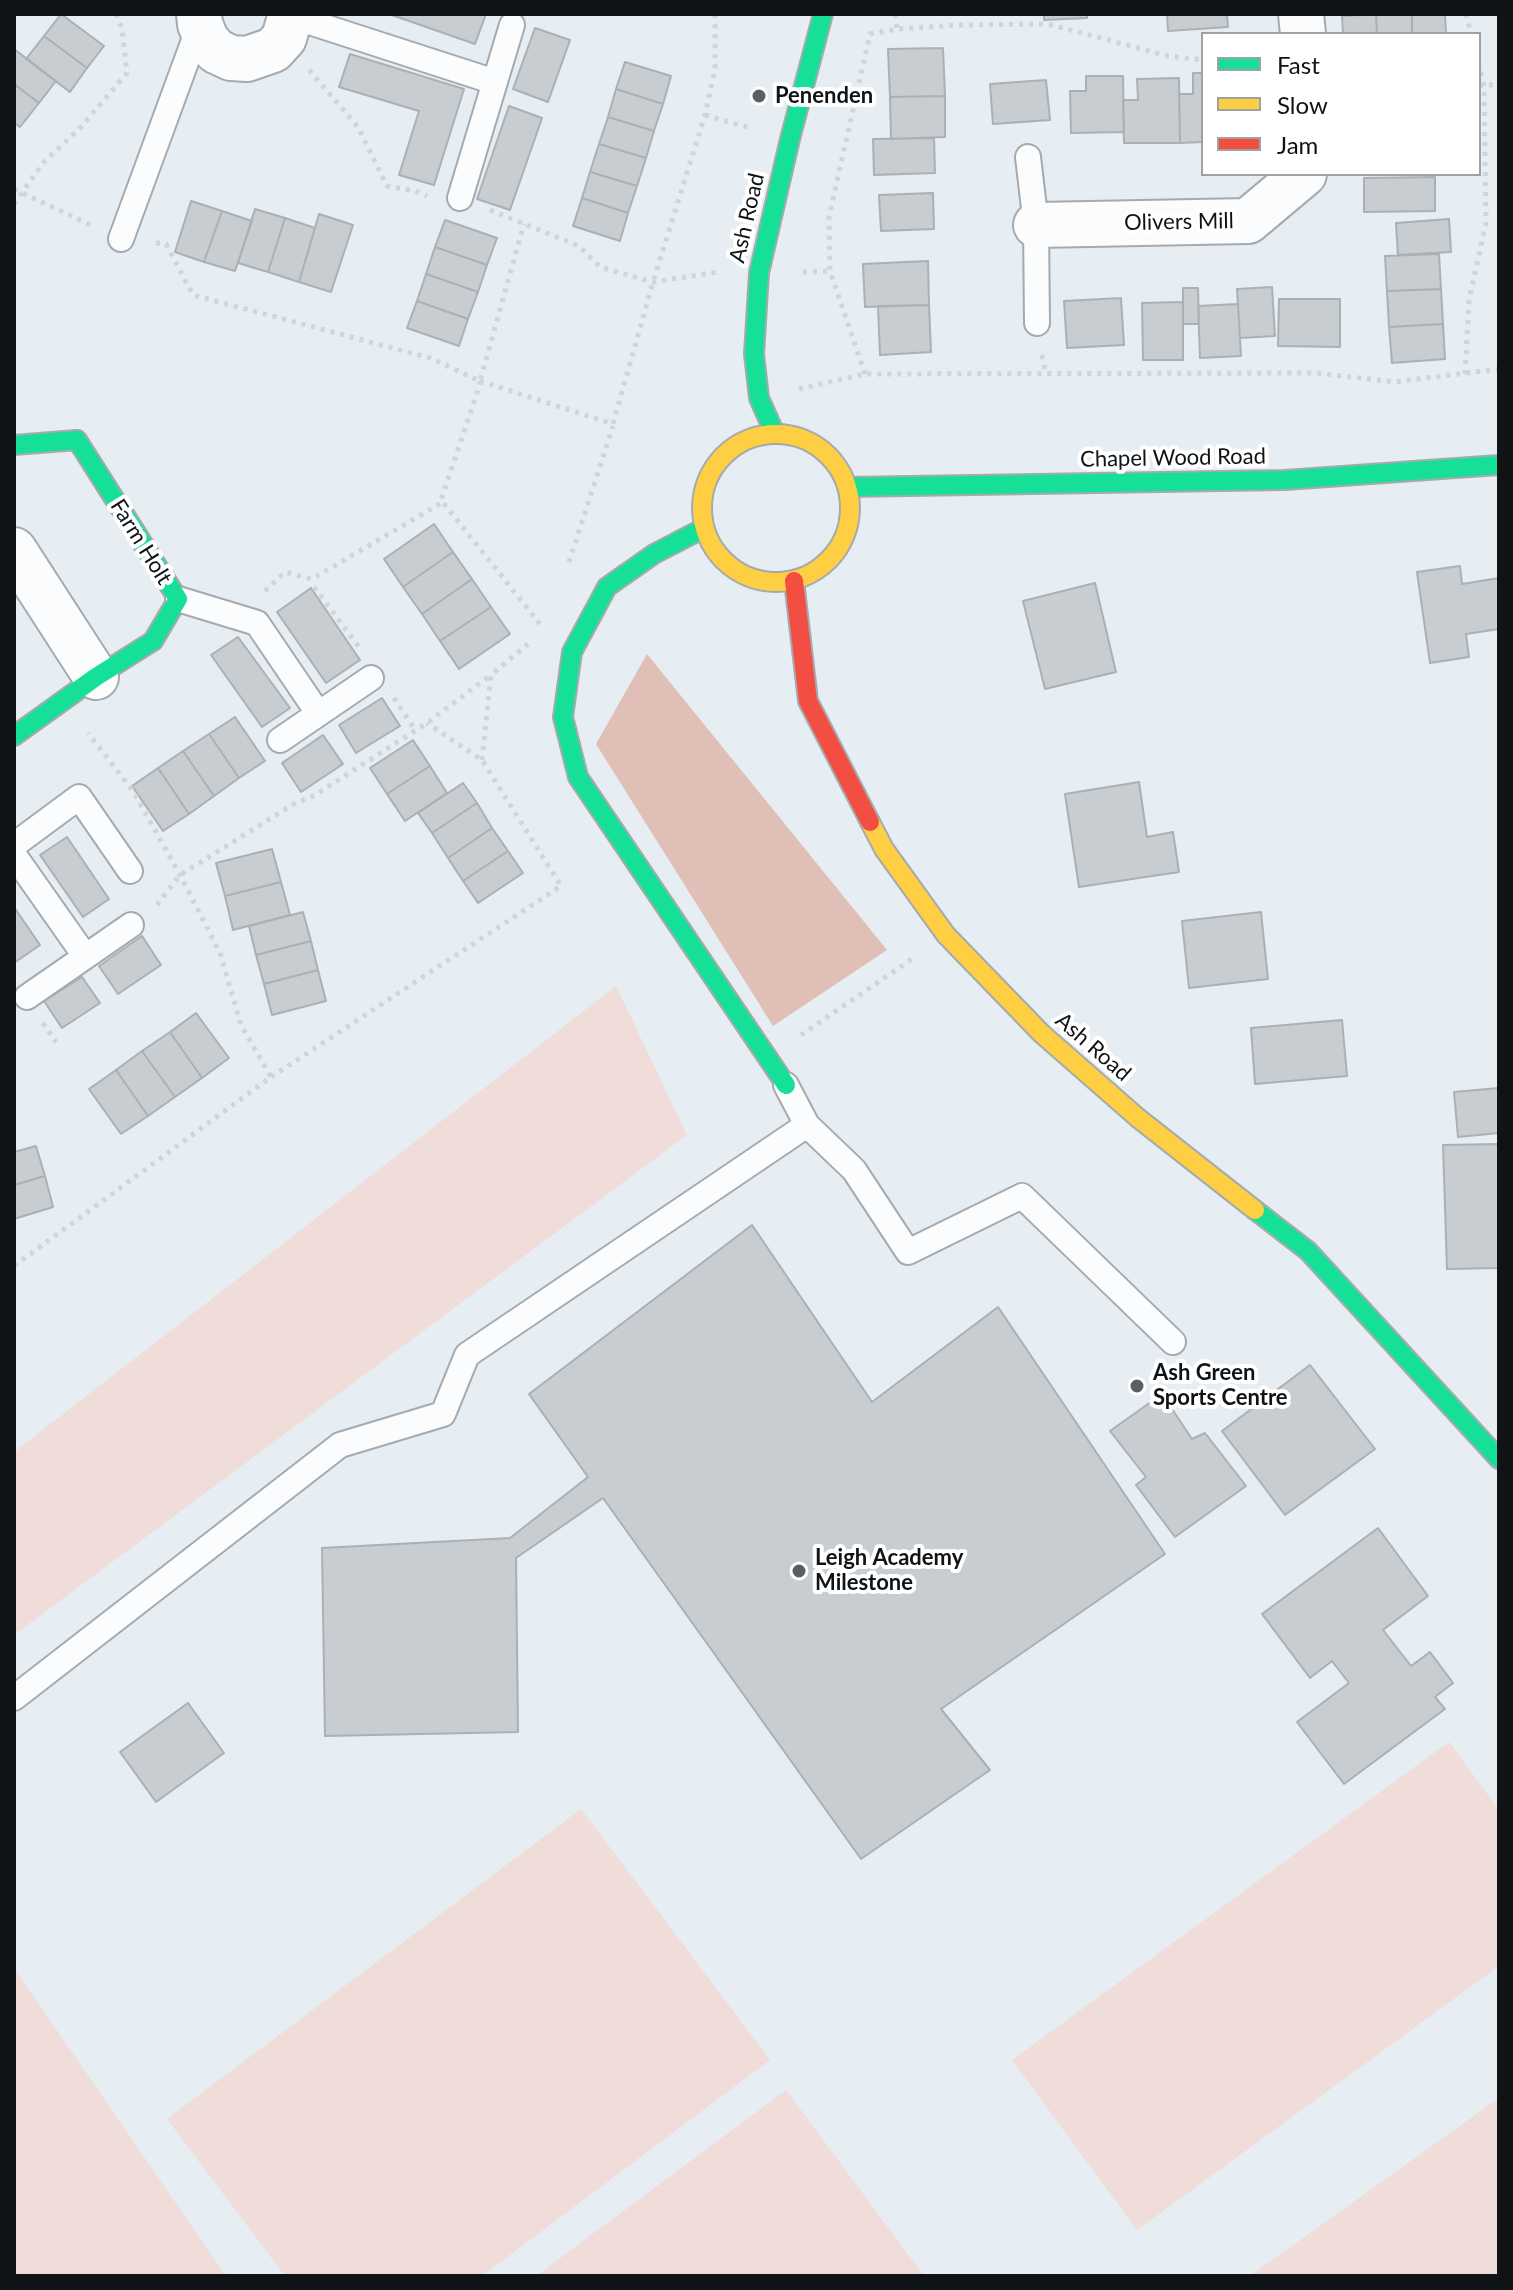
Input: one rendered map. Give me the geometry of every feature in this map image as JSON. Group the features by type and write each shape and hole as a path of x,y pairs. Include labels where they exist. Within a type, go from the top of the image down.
{"street":[{"name":"Ash Road","path":"775,434 759,398 754,354 759,273 823,14"},
{"path":"200,19 206,39 216,51 231,58 259,57 273,50 289,23"},
{"name":"Olivers Mill","path":"1036,225 1248,221 1302,176"},
{"path":"775,434 799,438 821,448 837,465 848,487 851,517 841,546 821,568 794,581 765,582 738,573 717,554 704,528 702,506 706,484 717,463 733,448 753,438 775,434"},
{"name":"Farm Holt","path":"14,445 77,440 178,599 153,641 14,736"},
{"name":"Chapel Wood Road","path":"848,487 1285,480 1499,465"},
{"path":"704,528 654,554 607,587 572,652 563,717 578,777 786,1085"},
{"path":"14,550 79,689"},
{"name":"Ash Road","path":"794,581 808,701 884,849 946,935 1042,1034 1138,1118 1308,1251 1499,1459"}],"lane":[{"path":"121,239 200,19"},
{"path":"289,23 495,82"},
{"path":"460,198 512,25"},
{"path":"1028,157 1036,225 1037,323"},
{"path":"178,599 257,623 318,713"},
{"path":"280,740 371,678"},
{"path":"14,845 79,797 130,871"},
{"path":"14,855 85,956"},
{"path":"27,997 131,925"},
{"path":"786,1085 807,1125 854,1170 908,1252 1022,1196 1173,1342"},
{"path":"14,1698 340,1445 443,1414 467,1355 807,1125"}],"path":[{"path":"14,204 17,191 81,127 127,73 122,29 116,14"},
{"path":"17,191 121,239 166,244 193,295 430,358 481,381 613,424 705,115 715,69 715,14"},
{"path":"895,14 897,29"},
{"path":"289,23 332,100 358,127 387,186 415,191 432,199 460,198 579,246 600,267 653,282 738,269 759,273"},
{"path":"865,374 830,271 829,217 870,34 897,29 1048,24 1168,56 1201,60"},
{"path":"1465,374 1469,300 1486,223 1482,86 1499,84"},
{"path":"524,224 481,381 441,500 544,630 550,622"},
{"path":"759,398 865,374 1316,373 1395,382 1499,369"},
{"path":"565,576 613,426"},
{"path":"237,617 285,572 312,579 443,502"},
{"path":"180,875 292,805 315,795 427,723 534,639"},
{"path":"482,760 491,675"},
{"path":"79,689 220,953 241,1025 271,1077"},
{"path":"14,1266 271,1077 561,886 482,760 427,723"},
{"path":"767,1058 946,935"}],"shaded area":[{"path":"647,654 887,950 773,1026 596,744"},
{"path":"616,986 687,1135 14,1635 14,1452"},
{"path":"1449,1742 1499,1810 1499,1966 1137,2230 1012,2060"},
{"path":"581,1809 770,2060 482,2276 285,2276 167,2119"},
{"path":"14,1968 226,2276 14,2276"},
{"path":"786,2090 924,2276 536,2276"},
{"path":"1499,2098 1499,2276 1250,2276"}],"building":[{"path":"61,14 104,46 87,68 44,36"},
{"path":"389,14 486,14 475,44"},
{"path":"1044,14 1087,14 1087,18 1044,20"},
{"path":"1167,14 1227,14 1228,27 1168,31"},
{"path":"1376,14 1412,14 1412,32 1377,32"},
{"path":"1376,14 1377,32 1343,32 1342,16"},
{"path":"1412,14 1445,14 1446,32 1412,32"},
{"path":"535,28 570,40 548,102 513,89"},
{"path":"44,36 87,68 70,92 26,59"},
{"path":"943,48 945,96 890,97 888,49"},
{"path":"14,49 56,81 39,103 14,84"},
{"path":"350,54 464,89 434,185 399,175 419,111 339,87"},
{"path":"625,62 671,76 663,104 616,89"},
{"path":"1193,73 1201,73 1201,142 1180,143 1179,94 1193,94"},
{"path":"1086,76 1123,76 1124,132 1071,133 1070,91 1086,91"},
{"path":"1179,78 1180,143 1124,143 1123,100 1138,100 1137,79"},
{"path":"1046,80 1050,120 993,124 990,84"},
{"path":"14,84 39,103 20,127 14,123"},
{"path":"616,89 663,104 654,131 608,117"},
{"path":"945,96 945,137 891,139 890,97"},
{"path":"509,106 542,118 510,210 477,199"},
{"path":"608,117 654,131 646,158 599,144"},
{"path":"934,138 935,173 874,175 873,139"},
{"path":"599,144 646,158 637,186 590,172"},
{"path":"590,172 637,186 628,213 582,198"},
{"path":"1435,177 1435,211 1364,212 1364,178"},
{"path":"933,193 934,229 881,231 879,195"},
{"path":"582,198 628,213 620,241 573,226"},
{"path":"191,201 222,211 204,262 175,252"},
{"path":"255,209 285,218 268,272 238,263"},
{"path":"222,211 252,221 235,271 204,262"},
{"path":"319,214 353,225 331,292 299,282"},
{"path":"285,218 315,228 299,282 268,272"},
{"path":"1449,219 1451,252 1398,255 1396,223"},
{"path":"445,220 497,238 487,265 435,247"},
{"path":"435,247 487,265 478,292 426,274"},
{"path":"1439,254 1441,289 1387,291 1385,256"},
{"path":"928,261 929,305 865,307 863,264"},
{"path":"426,274 478,292 468,319 417,301"},
{"path":"1272,287 1275,336 1240,338 1237,289"},
{"path":"1183,288 1198,288 1199,324 1183,324"},
{"path":"1441,289 1443,324 1389,327 1387,291"},
{"path":"1121,298 1124,345 1067,348 1064,301"},
{"path":"1279,299 1340,299 1340,347 1278,346"},
{"path":"417,301 468,319 459,346 407,328"},
{"path":"1183,302 1183,360 1143,360 1142,303"},
{"path":"1238,304 1241,356 1200,358 1198,306"},
{"path":"929,305 931,352 880,355 878,306"},
{"path":"1443,324 1445,359 1392,363 1389,327"},
{"path":"434,524 453,552 403,587 384,559"},
{"path":"453,552 472,579 422,614 403,587"},
{"path":"1460,566 1462,584 1499,578 1499,629 1466,634 1469,657 1430,663 1417,572"},
{"path":"472,579 491,607 440,641 422,614"},
{"path":"1095,583 1116,672 1045,689 1023,601"},
{"path":"311,588 360,660 326,683 277,612"},
{"path":"491,607 510,634 459,669 440,641"},
{"path":"238,637 290,708 262,727 211,655"},
{"path":"382,698 400,726 356,753 339,725"},
{"path":"235,717 265,761 239,778 209,734"},
{"path":"209,734 239,778 214,796 183,751"},
{"path":"323,735 343,764 301,792 282,763"},
{"path":"413,740 430,766 387,794 370,768"},
{"path":"183,751 214,796 189,814 158,768"},
{"path":"430,766 447,793 405,821 387,794"},
{"path":"158,768 189,814 163,831 132,786"},
{"path":"1139,782 1147,837 1173,832 1179,872 1079,887 1065,794"},
{"path":"463,783 477,803 432,833 418,813"},
{"path":"477,803 492,828 448,858 432,833"},
{"path":"492,828 508,851 463,881 448,858"},
{"path":"67,837 109,899 83,917 40,855"},
{"path":"272,849 281,882 225,896 216,863"},
{"path":"508,851 523,873 478,903 463,881"},
{"path":"281,882 290,915 233,930 225,896"},
{"path":"14,907 40,945 14,963"},
{"path":"303,912 311,941 256,955 249,926"},
{"path":"1261,912 1268,979 1189,988 1182,921"},
{"path":"142,936 161,965 118,994 99,966"},
{"path":"311,941 318,970 264,984 256,955"},
{"path":"318,970 326,1001 272,1015 264,984"},
{"path":"82,977 100,1003 62,1028 44,1001"},
{"path":"196,1013 229,1058 202,1078 170,1032"},
{"path":"1342,1020 1347,1076 1255,1084 1251,1028"},
{"path":"170,1032 202,1078 175,1097 142,1051"},
{"path":"142,1051 175,1097 148,1116 116,1070"},
{"path":"116,1070 148,1116 121,1134 89,1089"},
{"path":"1499,1088 1499,1133 1458,1137 1454,1092"},
{"path":"1499,1144 1499,1268 1447,1269 1443,1145"},
{"path":"36,1146 45,1176 14,1185 14,1152"},
{"path":"45,1176 53,1207 14,1219 14,1185"},
{"path":"752,1225 872,1402 998,1307 1165,1554 941,1709 990,1770 861,1859 603,1498 516,1558 518,1732 325,1736 322,1548 510,1538 588,1477 529,1394"},
{"path":"1310,1365 1375,1449 1285,1515 1222,1431"},
{"path":"1162,1394 1192,1439 1205,1433 1246,1486 1175,1537 1136,1485 1146,1477 1110,1431"},
{"path":"1378,1528 1428,1596 1383,1630 1411,1666 1430,1652 1453,1683 1435,1697 1445,1709 1344,1784 1297,1722 1349,1683 1332,1661 1310,1678 1262,1614"},
{"path":"188,1703 224,1753 156,1802 120,1752"}],"traffic: fast":[{"path":"775,434 759,398 754,354 759,273 823,14"},
{"path":"14,445 77,440 178,599 153,641 96,677 14,736"},
{"path":"848,487 1285,480 1499,465"},
{"path":"704,528 654,554 607,587 572,652 563,717 578,777 786,1085"},
{"path":"1255,1210 1308,1251 1499,1459"}],"traffic: slow":[{"path":"776,434 804,440 828,456 844,480 850,508 844,536 828,560 804,576 776,582 748,576 724,560 708,536 702,508 708,480 724,456 748,440 776,434"},
{"path":"870,822 884,849 946,935 1042,1034 1138,1118 1255,1210"}],"traffic: jam":[{"path":"794,581 808,701 870,822"}],"place":[{"name":"Penenden","path":"759,96"},
{"name":"Ash Green Sports Centre","path":"1137,1386"},
{"name":"Leigh Academy Milestone","path":"799,1571"}]}
